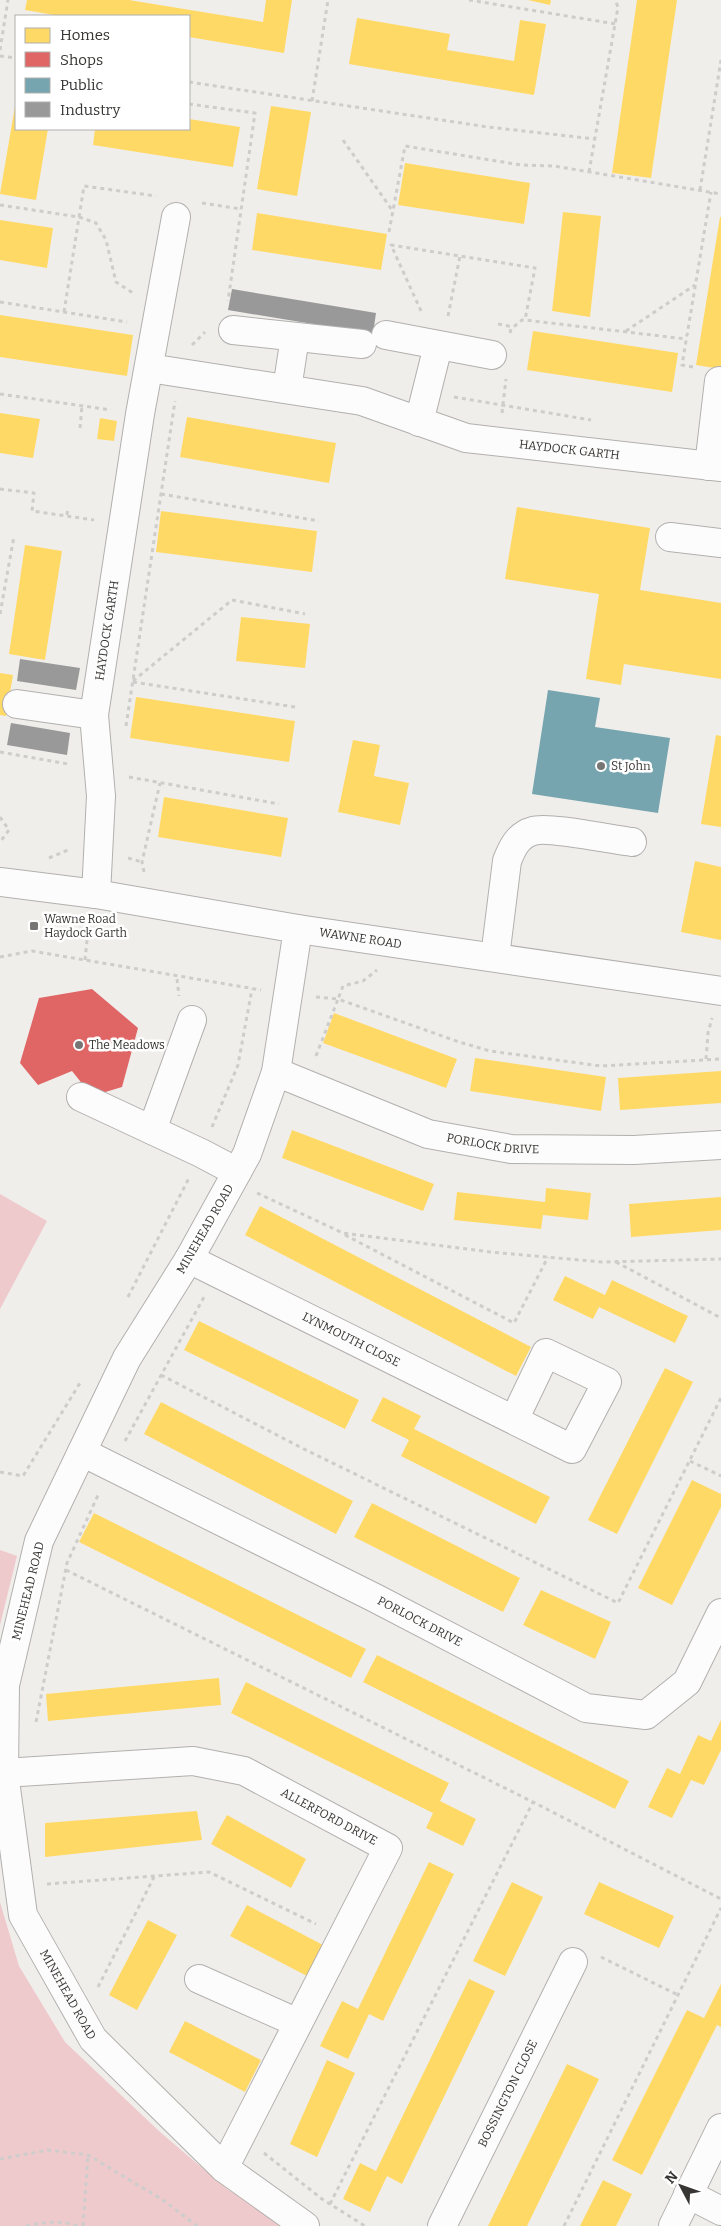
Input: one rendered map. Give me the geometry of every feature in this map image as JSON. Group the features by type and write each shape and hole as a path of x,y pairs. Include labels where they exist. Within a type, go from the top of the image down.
{"street":[{"name":"HAYDOCK GARTH","path":"94,894 101,796 94,715 140,414 176,217"},
{"path":"233,330 295,337 374,340 438,346 503,357"},
{"path":"287,389 295,337"},
{"path":"419,422 438,346"},
{"name":"HAYDOCK GARTH","path":"149,368 362,401 466,438 715,466"},
{"path":"710,375 715,466"},
{"path":"670,537 721,543"},
{"path":"17,704 94,715"},
{"path":"496,957 507,861 511,849 521,837 534,830 550,830 632,842"},
{"name":"WAWNE ROAD","path":"0,882 94,894 298,929 721,990"},
{"name":"MINEHEAD ROAD","path":"298,929 276,1072 247,1154 189,1259 127,1358 39,1541 5,1685 4,1773 23,1915 94,2039 224,2168 305,2226"},
{"path":"152,1130 192,1020"},
{"name":"PORLOCK DRIVE","path":"276,1072 428,1134 511,1148 634,1150 721,1145"},
{"path":"81,1097 201,1153 235,1176"},
{"name":"LYNMOUTH CLOSE","path":"189,1259 514,1420"},
{"name":"PORLOCK DRIVE","path":"82,1452 376,1598 586,1708 646,1715 687,1682 721,1613"},
{"name":"ALLERFORD DRIVE","path":"4,1773 193,1761 244,1771 388,1848 224,2168"},
{"name":"BOSSINGTON CLOSE","path":"442,2226 573,1962"},
{"path":"199,1979 298,2023"},
{"path":"672,2226 721,2128"},
{"path":"688,2194 721,2211"}],"path":[{"path":"0,50 8,0"},
{"path":"312,101 328,0"},
{"path":"469,0 616,24"},
{"path":"589,172 616,24 618,7 615,0"},
{"path":"0,56 15,58"},
{"path":"700,190 721,60"},
{"path":"190,82 488,127 595,139"},
{"path":"190,104 255,113 228,302"},
{"path":"343,140 392,211"},
{"path":"389,232 405,146 521,164 554,166 721,194"},
{"path":"64,312 84,186"},
{"path":"710,375 682,365 711,192"},
{"path":"0,205 79,217 96,224 106,240 116,282 129,292 160,299"},
{"path":"421,311 391,245 536,268 525,320"},
{"path":"448,316 460,256"},
{"path":"625,332 695,285"},
{"path":"0,302 157,327"},
{"path":"499,442 503,357 511,329 522,320 686,338"},
{"path":"126,728 180,372"},
{"path":"0,394 140,414"},
{"path":"80,428 82,406"},
{"path":"0,488 34,493 32,511 122,525"},
{"path":"161,494 319,522"},
{"path":"67,515 68,507"},
{"path":"0,614 14,536"},
{"path":"133,682 232,600 305,614"},
{"path":"133,682 295,707"},
{"path":"0,752 279,804"},
{"path":"153,874 144,872 142,862 160,783"},
{"path":"0,817 8,830 0,842"},
{"path":"86,960 94,894"},
{"path":"305,1084 343,986 363,981 382,966 390,942"},
{"path":"0,957 32,951 288,996 338,998 459,1042 490,1051 601,1066 721,1059"},
{"path":"124,1303 201,1153 238,1064 252,989"},
{"path":"706,1059 708,1033 721,990"},
{"path":"235,1176 260,1194 343,1234 514,1322 548,1257"},
{"path":"255,1203 263,1185"},
{"path":"343,1234 548,1257 615,1261 721,1259"},
{"path":"615,1261 721,1318"},
{"path":"35,1725 66,1570 111,1466 218,1273"},
{"path":"162,1375 302,1448 618,1603 721,1398"},
{"path":"0,1472 23,1476 84,1377"},
{"path":"690,1461 721,1476"},
{"path":"66,1570 533,1802 721,1899"},
{"path":"330,2204 533,1802"},
{"path":"42,1884 209,1872 343,1936"},
{"path":"92,1987 96,1992 154,1876"},
{"path":"564,2226 721,1908"},
{"path":"573,1962 580,1947 678,1995"},
{"path":"241,2134 330,2204 364,2226"},
{"path":"0,2160 19,2154 48,2150 88,2155 163,2200 197,2226"},
{"path":"83,2226 88,2155"},
{"path":"26,2226 68,2222 78,2226"}],"shaded area":[{"path":"0,1194 47,1221 0,1309"},
{"path":"0,1550 17,1556 0,1625"},
{"path":"0,1902 19,1966 65,2042 160,2132 227,2189 284,2226 0,2226"}],"building: Homes":[{"path":"27,0 129,0 263,22 266,0 292,0 284,53 190,37 190,15 54,15 25,10"},
{"path":"528,0 551,0 550,5"},
{"path":"637,0 677,0 651,178 612,173"},
{"path":"357,18 450,34 447,50 514,61 520,20 546,24 534,95 349,64"},
{"path":"15,106 15,130 48,130 36,200 0,194"},
{"path":"271,106 311,112 297,196 257,189"},
{"path":"190,119 240,127 233,167 93,145 95,130 190,130"},
{"path":"405,163 530,183 524,224 398,205"},
{"path":"563,212 601,216 590,317 552,311"},
{"path":"257,213 387,234 381,270 252,250"},
{"path":"721,217 721,369 696,365"},
{"path":"0,220 53,228 47,268 0,260"},
{"path":"0,315 133,335 127,376 0,357"},
{"path":"533,331 678,353 672,392 527,370"},
{"path":"0,413 40,419 33,458 0,453"},
{"path":"187,417 336,443 329,483 180,457"},
{"path":"100,418 117,421 114,441 97,439"},
{"path":"517,507 650,528 640,590 721,603 721,679 624,664 621,685 586,679 599,594 505,579"},
{"path":"161,511 317,531 312,572 156,552"},
{"path":"25,545 62,551 45,660 9,654"},
{"path":"241,617 310,624 305,668 236,661"},
{"path":"0,673 13,675 6,716 0,715"},
{"path":"136,697 295,721 289,762 130,738"},
{"path":"716,735 721,736 721,827 701,824"},
{"path":"353,740 380,745 374,776 409,783 400,825 338,812"},
{"path":"164,797 288,818 281,857 158,837"},
{"path":"695,861 721,867 721,940 681,932"},
{"path":"334,1013 457,1059 446,1088 323,1043"},
{"path":"475,1058 606,1077 601,1111 470,1091"},
{"path":"721,1071 721,1103 620,1110 618,1078"},
{"path":"292,1130 434,1184 423,1211 282,1158"},
{"path":"546,1188 591,1193 588,1220 543,1215 541,1229 454,1220 457,1192 545,1202"},
{"path":"721,1197 721,1230 631,1237 629,1204"},
{"path":"260,1206 531,1347 516,1376 245,1235"},
{"path":"565,1276 605,1295 612,1280 688,1316 675,1343 599,1307 593,1319 553,1300"},
{"path":"199,1321 359,1400 345,1429 184,1350"},
{"path":"665,1368 693,1382 617,1534 588,1520"},
{"path":"383,1397 421,1416 414,1429 550,1497 536,1524 401,1456 409,1440 371,1421"},
{"path":"161,1402 353,1501 336,1534 144,1434"},
{"path":"692,1480 721,1494 721,1507 672,1605 638,1588"},
{"path":"372,1503 520,1578 503,1612 354,1537"},
{"path":"94,1513 366,1649 351,1678 79,1542"},
{"path":"541,1590 611,1622 595,1659 523,1625"},
{"path":"377,1655 629,1781 615,1809 363,1682"},
{"path":"219,1678 221,1705 48,1721 46,1694"},
{"path":"246,1682 449,1783 440,1801 476,1819 463,1846 426,1828 433,1813 231,1713"},
{"path":"721,1720 721,1750 704,1785 691,1780 672,1818 648,1807 667,1768 680,1774 698,1735 711,1741"},
{"path":"197,1811 202,1840 45,1857 45,1823"},
{"path":"227,1815 306,1859 291,1888 211,1844"},
{"path":"429,1862 454,1874 383,2021 369,2014 348,2059 320,2046 342,2001 358,2009"},
{"path":"512,1882 543,1897 505,1976 473,1961"},
{"path":"599,1882 674,1916 659,1948 584,1914"},
{"path":"247,1905 323,1945 307,1976 230,1936"},
{"path":"148,1920 177,1935 137,2010 109,1995"},
{"path":"469,1979 495,1991 402,2184 387,2176 370,2212 343,2199 360,2163 376,2171"},
{"path":"721,1984 721,2027 717,2025 642,2175 612,2160 687,2010 704,2018"},
{"path":"185,2021 261,2060 245,2092 169,2052"},
{"path":"327,2060 355,2073 317,2157 290,2144"},
{"path":"567,2064 599,2079 527,2226 488,2226"},
{"path":"603,2180 632,2194 616,2226 580,2226"}],"building: Shops":[{"name":"The Meadows","path":"92,989 138,1028 122,1087 92,1096 72,1071 38,1085 20,1063 39,998"}],"building: Public":[{"name":"St John","path":"548,690 600,698 595,727 670,738 658,813 532,794"}],"building: Industry":[{"path":"232,289 376,313 373,334 228,310"},
{"path":"20,659 80,668 76,690 17,681"},
{"path":"11,723 70,733 67,755 7,745"}],"place":[{"name":"St John","path":"601,766"},
{"name":"Wawne Road Haydock Garth","path":"34,926"},
{"name":"The Meadows","path":"79,1045"}]}
